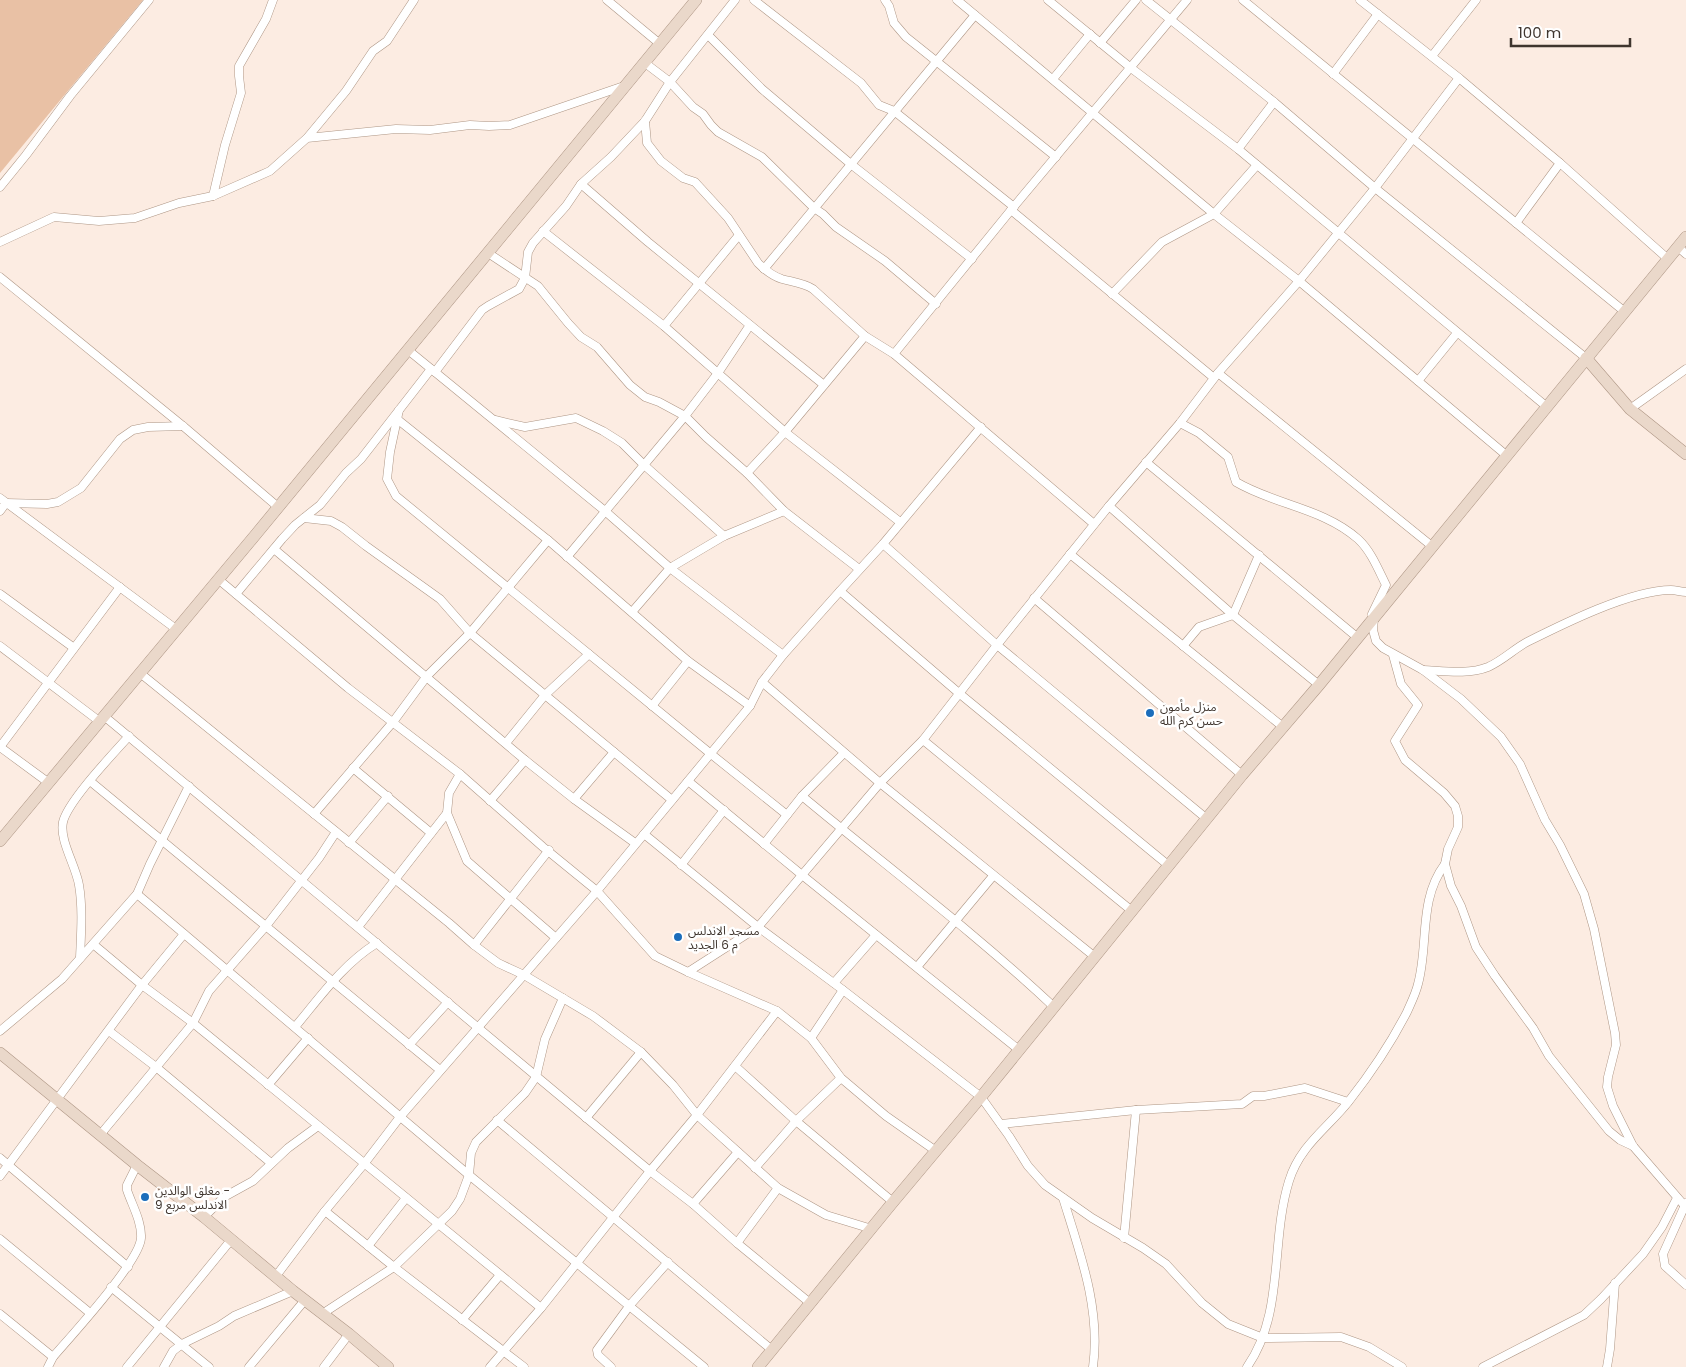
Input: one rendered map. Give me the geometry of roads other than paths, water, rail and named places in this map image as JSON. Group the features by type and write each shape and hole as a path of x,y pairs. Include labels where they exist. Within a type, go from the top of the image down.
{"street":[{"path":"0,187 70,96 149,0"},
{"path":"213,196 225,146 241,93 239,66 266,19 273,0"},
{"path":"0,242 54,217 99,221 134,218 179,203 213,196 270,171 307,138 346,91 373,51 387,41 414,0"},
{"path":"607,0 660,44"},
{"path":"0,841 696,0"},
{"path":"236,594 295,525 320,505 346,473 361,459 482,310 515,292 523,284 529,249 566,206 581,184 611,157 645,121 670,82 735,0"},
{"path":"754,0 861,83 879,105 894,111 1012,208 1112,294 1432,547"},
{"path":"885,0 898,29 936,62 1056,157"},
{"path":"957,0 1214,214 1299,280 1506,455"},
{"path":"1048,0 1131,68 1238,149 1547,407"},
{"path":"1100,43 1136,0"},
{"path":"1146,0 1274,102 1375,188 1586,358 1630,410 1686,454"},
{"path":"894,354 1012,208 1094,113 1187,0"},
{"path":"1243,0 1625,312"},
{"path":"1360,0 1459,78 1560,163 1668,259"},
{"path":"1432,56 1476,0"},
{"path":"1332,74 1378,14"},
{"path":"764,269 975,15"},
{"path":"1052,79 1090,34"},
{"path":"708,35 762,89 852,165 972,259"},
{"path":"645,63 670,82 693,107 703,114 711,125 733,141 756,152 836,227 879,257 936,304"},
{"path":"688,972 758,927 880,783 923,740 1094,524 1375,188 1459,78"},
{"path":"307,138 396,129 430,130 470,125 510,125 626,86"},
{"path":"1238,149 1274,102"},
{"path":"645,121 647,143 661,161 683,178 695,182 728,218 764,269 779,278 807,285 813,289 865,336 894,354 1094,524"},
{"path":"1516,223 1560,163"},
{"path":"1112,294 1162,242 1214,214 1257,165"},
{"path":"581,184 824,385"},
{"path":"543,231 664,326 784,432 900,522"},
{"path":"664,326 739,235"},
{"path":"758,1367 981,1097 1168,865 1358,638 1586,358 1668,259 1682,251 1686,237"},
{"path":"488,252 538,286 581,337 598,347 630,385 645,398 666,405 685,416 747,473 784,511 859,569"},
{"path":"0,277 183,426 278,507"},
{"path":"567,557 685,416 718,373 750,325"},
{"path":"1418,381 1457,333"},
{"path":"747,473 865,336"},
{"path":"408,350 604,511 670,568 783,655"},
{"path":"1630,410 1686,369"},
{"path":"399,410 390,452 387,479 390,486 404,503 787,814"},
{"path":"493,420 525,427 576,418 603,431 622,443 724,536"},
{"path":"397,419 548,540 688,661 750,706"},
{"path":"1180,422 1199,432 1228,457 1236,482 1261,494 1311,511 1337,523 1358,539 1372,558 1386,585 1370,623 1376,640 1393,655 1407,660 1423,670 1461,699 1501,736 1520,764 1545,820 1560,845 1584,894 1594,929 1615,1033 1616,1045 1607,1087 1613,1106 1633,1146 1677,1198 1685,1204 1664,1250 1663,1258 1668,1269 1686,1285"},
{"path":"3,501 47,504 58,502 81,488 120,438 133,430 148,427 183,426"},
{"path":"276,1276 325,1210 364,1164 400,1116 597,891 750,706 762,682 783,655 883,544 981,427"},
{"path":"1146,462 1358,638"},
{"path":"0,511 3,501"},
{"path":"3,501 176,629"},
{"path":"1109,506 1233,614 1319,685"},
{"path":"632,612 670,568 724,536 784,511"},
{"path":"304,518 331,521 342,526 366,546 440,599 470,633 672,800"},
{"path":"314,814 393,722 427,676 470,633 548,540"},
{"path":"883,544 997,645 1207,819"},
{"path":"274,549 525,760 574,799 635,843"},
{"path":"1070,554 1282,727"},
{"path":"1183,646 1200,627 1233,614 1259,555"},
{"path":"218,579 348,688 460,774 597,891 655,956 777,1011 812,1038 841,1078 886,1116 936,1151"},
{"path":"49,783 0,747 120,587"},
{"path":"840,590 960,694 1168,865"},
{"path":"1423,670 1459,672 1489,666 1526,643 1613,603 1648,593 1671,590 1686,592"},
{"path":"0,594 74,648"},
{"path":"1034,598 1242,775"},
{"path":"0,646 48,682 129,736 477,1028 650,1171 693,1204 810,1303"},
{"path":"506,743 545,695 589,654"},
{"path":"1393,655 1401,684 1418,705 1395,742 1405,760 1444,793 1455,806 1458,816 1458,827 1448,849 1445,864 1451,886 1461,906 1476,947 1533,1028 1549,1056 1609,1131 1620,1140 1633,1146"},
{"path":"652,706 688,661"},
{"path":"140,673 474,945 498,963 524,975 593,1016 641,1052 673,1085 697,1115 778,1188 826,1215 872,1229"},
{"path":"762,682 880,783 1095,957"},
{"path":"80,958 81,910 79,884 62,829 66,813 90,781 129,736"},
{"path":"923,740 1132,911"},
{"path":"574,799 614,752"},
{"path":"764,844 802,796 844,753"},
{"path":"490,800 525,760"},
{"path":"353,768 431,833"},
{"path":"460,774 449,793 447,813 467,861 556,938"},
{"path":"90,781 440,1070"},
{"path":"688,781 1019,1050"},
{"path":"0,1031 62,979 137,894 189,786"},
{"path":"350,843 388,796"},
{"path":"802,796 956,920 1013,968 1054,1006"},
{"path":"681,864 724,810"},
{"path":"358,927 447,813"},
{"path":"100,1134 193,1023 209,991 266,926 284,901 302,881 336,832"},
{"path":"644,834 758,927 834,983 981,1097 1028,1166 1046,1186 1166,1264 1202,1304 1228,1324 1263,1338 1341,1337 1369,1347 1402,1367"},
{"path":"474,945 549,850"},
{"path":"1247,1367 1254,1358 1263,1338 1276,1280 1282,1207 1289,1180 1299,1157 1313,1138 1348,1102 1396,1033 1418,985 1423,949 1424,923 1430,893 1438,873 1445,864"},
{"path":"916,967 993,876"},
{"path":"137,894 469,1175 578,1262 704,1367"},
{"path":"0,1176 142,985 184,934"},
{"path":"834,983 876,935"},
{"path":"296,1027 358,955 377,943"},
{"path":"93,944 142,985 193,1023 541,1308"},
{"path":"812,1038 843,990"},
{"path":"322,1314 394,1268 452,1211 460,1199 469,1175 472,1153 476,1142 525,1092 536,1077 545,1039 563,998"},
{"path":"409,1045 448,1002"},
{"path":"490,1367 541,1308 697,1115 777,1011"},
{"path":"109,1031 271,1163"},
{"path":"268,1085 308,1038"},
{"path":"586,1118 641,1052"},
{"path":"0,1054 388,1367"},
{"path":"734,1066 893,1202"},
{"path":"755,1168 796,1121 841,1078"},
{"path":"1001,1124 1136,1110 1242,1104 1253,1096 1264,1096 1304,1088 1348,1102"},
{"path":"1124,1238 1136,1110"},
{"path":"497,1120 772,1350"},
{"path":"204,1217 224,1197 236,1189 246,1186 288,1148 318,1126"},
{"path":"693,1204 738,1152"},
{"path":"0,1158 128,1267"},
{"path":"48,1367 53,1357 128,1267 141,1245 141,1228 127,1190 127,1185 137,1165"},
{"path":"737,1243 778,1188"},
{"path":"368,1246 406,1198"},
{"path":"1063,1198 1088,1280 1093,1315 1095,1351 1093,1367"},
{"path":"1483,1367 1584,1315 1643,1254 1662,1227 1677,1198"},
{"path":"325,1210 394,1268 524,1367"},
{"path":"0,1239 90,1313"},
{"path":"128,1367 231,1240"},
{"path":"611,1367 598,1356 597,1350 630,1305 668,1262"},
{"path":"462,1320 500,1274"},
{"path":"1607,1367 1615,1283"},
{"path":"111,1287 209,1367"},
{"path":"164,1367 173,1351 182,1344 219,1326 234,1316 293,1291"},
{"path":"249,1367 305,1300"},
{"path":"0,1314 53,1357"},
{"path":"324,1367 349,1334"}],"place":[{"name":"منزل مأمون حسن كرم الله","path":"1150,713"},
{"name":"مسجد الاندلس م 6 الجديد","path":"678,937"},
{"name":"مغلق الوالدين - الاندلس مربع 9","path":"145,1197"}]}
